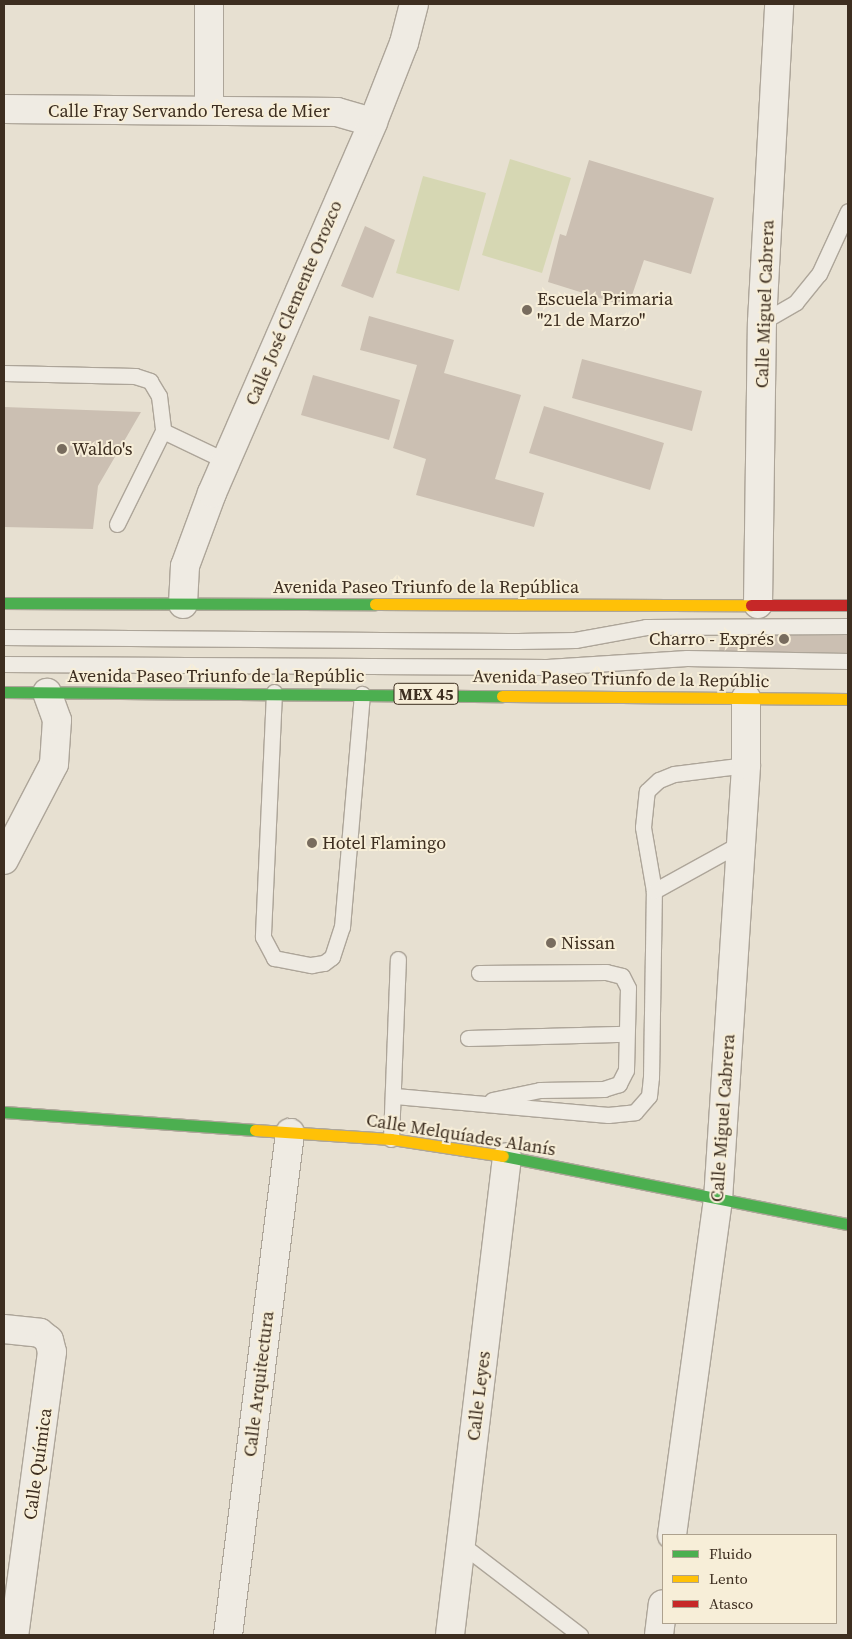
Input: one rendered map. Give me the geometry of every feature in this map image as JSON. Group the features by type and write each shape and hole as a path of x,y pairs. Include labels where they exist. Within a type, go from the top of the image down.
{"main road":[{"name":"Avenida Paseo Triunfo de la República","path":"4,603 848,605"},
{"name":"Avenida Paseo Triunfo de la Repúblic","path":"4,692 274,692 848,699"},
{"name":"Calle Melquíades Alanís","path":"4,1112 391,1139 506,1157 848,1224"}],"street":[{"path":"209,4 209,110"},
{"name":"Calle José Clemente Orozco","path":"183,604 185,566 226,461 373,122 404,43 414,4"},
{"name":"Calle Miguel Cabrera","path":"758,604 762,322 779,4"},
{"name":"Calle Fray Servando Teresa de Mier","path":"4,109 337,112 373,122"},
{"path":"4,860 54,764 57,720 47,693"},
{"name":"Calle Miguel Cabrera","path":"672,1534 718,1200 746,765 746,698"},
{"name":"Calle Arquitectura","path":"228,1635 290,1133"},
{"name":"Calle Leyes","path":"450,1635 506,1157"},
{"name":"Calle Química","path":"4,1329 40,1333 49,1340 52,1352 14,1635"},
{"path":"659,1635 662,1612"}],"lane":[{"path":"762,322 796,302 819,274 848,211"},
{"path":"4,373 135,376 150,381 159,396 163,431 116,524"},
{"path":"163,431 226,461"},
{"path":"4,637 518,641 575,640 646,627 848,626"},
{"path":"4,664 547,667 687,658 848,661"},
{"path":"274,692 263,936 274,958 311,965 324,963 332,957 342,927 362,694"},
{"path":"395,1096 608,1115 635,1112 645,1104 650,1096 651,1077 654,891 643,827 644,798 647,791 660,780 674,774 746,765"},
{"path":"654,891 741,843"},
{"path":"391,1139 395,1096 398,959"},
{"path":"476,1103 540,1090 612,1088 619,1084 626,1070 628,988 626,981 614,973 479,973"},
{"path":"468,1038 626,1034"},
{"path":"461,1544 580,1635"}],"green space":[{"path":"510,159 571,178 542,273 482,255"},
{"path":"423,176 486,193 459,291 396,273"}],"building":[{"path":"589,160 714,198 691,274 644,260 628,307 548,282 560,234 566,236"},
{"path":"365,226 395,240 373,298 341,286"},
{"path":"369,316 454,340 444,373 521,395 495,479 544,493 534,527 416,495 426,459 393,448 417,365 360,350"},
{"path":"582,359 702,391 692,431 572,398"},
{"path":"313,375 400,400 389,440 301,415"},
{"path":"544,406 664,443 650,490 529,453"},
{"name":"Waldo's","path":"4,407 141,412 98,486 93,529 4,527"},
{"name":"Charro - Exprés","path":"721,633 848,634 848,653 719,651"}],"traffic: fast":[{"path":"4,603 375,604"},
{"path":"4,692 502,696"},
{"path":"4,1112 255,1130"},
{"path":"503,1156 848,1224"}],"traffic: slow":[{"path":"375,604 751,605"},
{"path":"502,696 848,699"},
{"path":"255,1130 391,1139 503,1156"}],"traffic: jam":[{"path":"751,605 848,605"}],"place":[{"name":"Escuela Primaria \"21 de Marzo\"","path":"527,310"},
{"name":"Waldo's","path":"62,449"},
{"name":"Charro - Exprés","path":"784,639"},
{"name":"Hotel Flamingo","path":"312,843"},
{"name":"Nissan","path":"551,943"}]}
